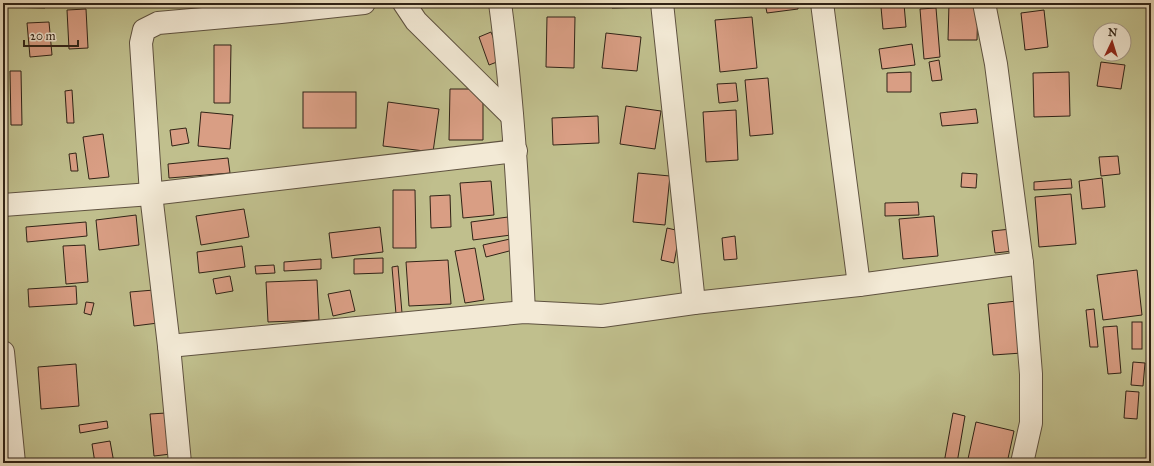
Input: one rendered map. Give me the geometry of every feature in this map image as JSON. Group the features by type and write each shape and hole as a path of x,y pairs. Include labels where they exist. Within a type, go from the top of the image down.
{"street":[{"path":"180,463 169,346 151,194 141,43 144,30 158,23 364,3"},
{"path":"404,3 416,21 512,116"},
{"path":"500,3 508,61 516,151 524,312"},
{"path":"662,3 694,303"},
{"path":"822,3 859,285"},
{"path":"984,3 996,64 1022,263 1031,374 1031,423 1022,463"},
{"path":"3,205 151,194 516,151"},
{"path":"169,346 524,312 602,316 694,303 859,285 1022,263"},
{"path":"3,352 14,463"}],"shaded area":[{"path":"3,3 1151,3 1151,463 3,463"}],"building":[{"path":"3,3 46,3 45,8 3,7"},
{"path":"230,3 259,3 232,10"},
{"path":"612,3 646,3 646,7 612,8"},
{"path":"765,3 798,3 798,9 767,13"},
{"path":"949,3 978,3 977,40 948,40"},
{"path":"904,4 906,27 883,29 881,7"},
{"path":"936,8 940,57 924,59 920,9"},
{"path":"86,9 88,48 69,49 67,10"},
{"path":"1044,10 1048,47 1025,50 1021,13"},
{"path":"547,17 575,17 574,68 546,67"},
{"path":"752,17 757,68 720,72 715,20"},
{"path":"49,22 52,55 30,57 27,23"},
{"path":"491,32 502,60 489,65 479,37"},
{"path":"606,33 641,37 637,71 602,68"},
{"path":"912,44 915,65 882,69 879,49"},
{"path":"214,45 231,45 230,103 214,103"},
{"path":"939,60 942,80 932,81 929,62"},
{"path":"1101,62 1125,65 1121,89 1097,86"},
{"path":"10,71 21,71 22,125 11,125"},
{"path":"911,72 911,92 887,92 887,73"},
{"path":"1069,72 1070,116 1034,117 1033,73"},
{"path":"768,78 773,134 750,136 745,80"},
{"path":"736,83 738,101 719,103 717,84"},
{"path":"450,89 483,89 483,140 449,140"},
{"path":"72,90 74,123 67,123 65,91"},
{"path":"303,92 356,92 356,128 303,128"},
{"path":"388,102 439,109 433,152 383,146"},
{"path":"626,106 661,111 655,149 620,144"},
{"path":"976,109 978,123 942,126 940,113"},
{"path":"736,110 738,160 706,162 703,112"},
{"path":"201,112 233,115 230,149 198,146"},
{"path":"598,116 599,143 553,145 552,118"},
{"path":"186,128 189,143 172,146 170,130"},
{"path":"103,134 109,177 89,179 83,137"},
{"path":"76,153 78,171 71,171 69,154"},
{"path":"1118,156 1120,174 1101,176 1099,157"},
{"path":"228,158 230,173 169,178 168,164"},
{"path":"638,173 670,176 665,225 633,222"},
{"path":"962,173 977,174 976,188 961,187"},
{"path":"1102,178 1105,207 1082,209 1079,181"},
{"path":"1071,179 1072,188 1034,190 1034,182"},
{"path":"491,181 494,215 463,218 460,183"},
{"path":"393,190 415,190 416,248 393,248"},
{"path":"1071,194 1076,244 1039,247 1035,197"},
{"path":"450,195 451,227 431,228 430,196"},
{"path":"918,202 919,215 885,216 885,203"},
{"path":"244,209 249,237 201,245 196,216"},
{"path":"136,215 139,245 99,250 96,220"},
{"path":"934,216 938,256 903,259 899,219"},
{"path":"508,217 511,235 473,240 471,222"},
{"path":"86,222 87,236 27,242 26,227"},
{"path":"380,227 383,252 332,258 329,233"},
{"path":"667,228 680,231 674,263 661,260"},
{"path":"1011,229 1013,251 995,253 992,231"},
{"path":"735,236 737,259 724,260 722,238"},
{"path":"510,239 513,250 486,257 483,245"},
{"path":"85,245 88,282 66,284 63,246"},
{"path":"242,246 245,267 199,273 197,252"},
{"path":"475,248 484,300 465,303 455,251"},
{"path":"383,258 383,273 354,274 354,259"},
{"path":"321,259 321,269 284,271 284,262"},
{"path":"448,260 451,304 409,306 406,262"},
{"path":"274,265 275,273 256,274 255,266"},
{"path":"398,266 402,313 396,314 392,267"},
{"path":"1137,270 1142,315 1103,320 1097,275"},
{"path":"230,276 233,291 216,294 213,279"},
{"path":"317,280 319,320 268,322 266,282"},
{"path":"76,286 77,304 29,307 28,289"},
{"path":"154,290 158,323 134,326 130,292"},
{"path":"350,290 355,311 333,316 328,294"},
{"path":"1017,301 1022,353 993,355 988,304"},
{"path":"86,302 94,303 91,315 84,313"},
{"path":"1094,309 1098,347 1090,347 1086,310"},
{"path":"1132,322 1142,322 1142,349 1132,349"},
{"path":"1117,326 1121,373 1108,374 1103,327"},
{"path":"1133,362 1145,363 1143,386 1131,385"},
{"path":"76,364 79,406 41,409 38,367"},
{"path":"1126,391 1139,392 1137,419 1124,418"},
{"path":"166,413 171,454 154,456 150,414"},
{"path":"953,413 965,416 957,463 944,463"},
{"path":"107,421 108,428 80,433 79,425"},
{"path":"976,422 1014,431 1007,463 984,463 968,459"},
{"path":"110,441 114,463 95,463 92,444"}]}
